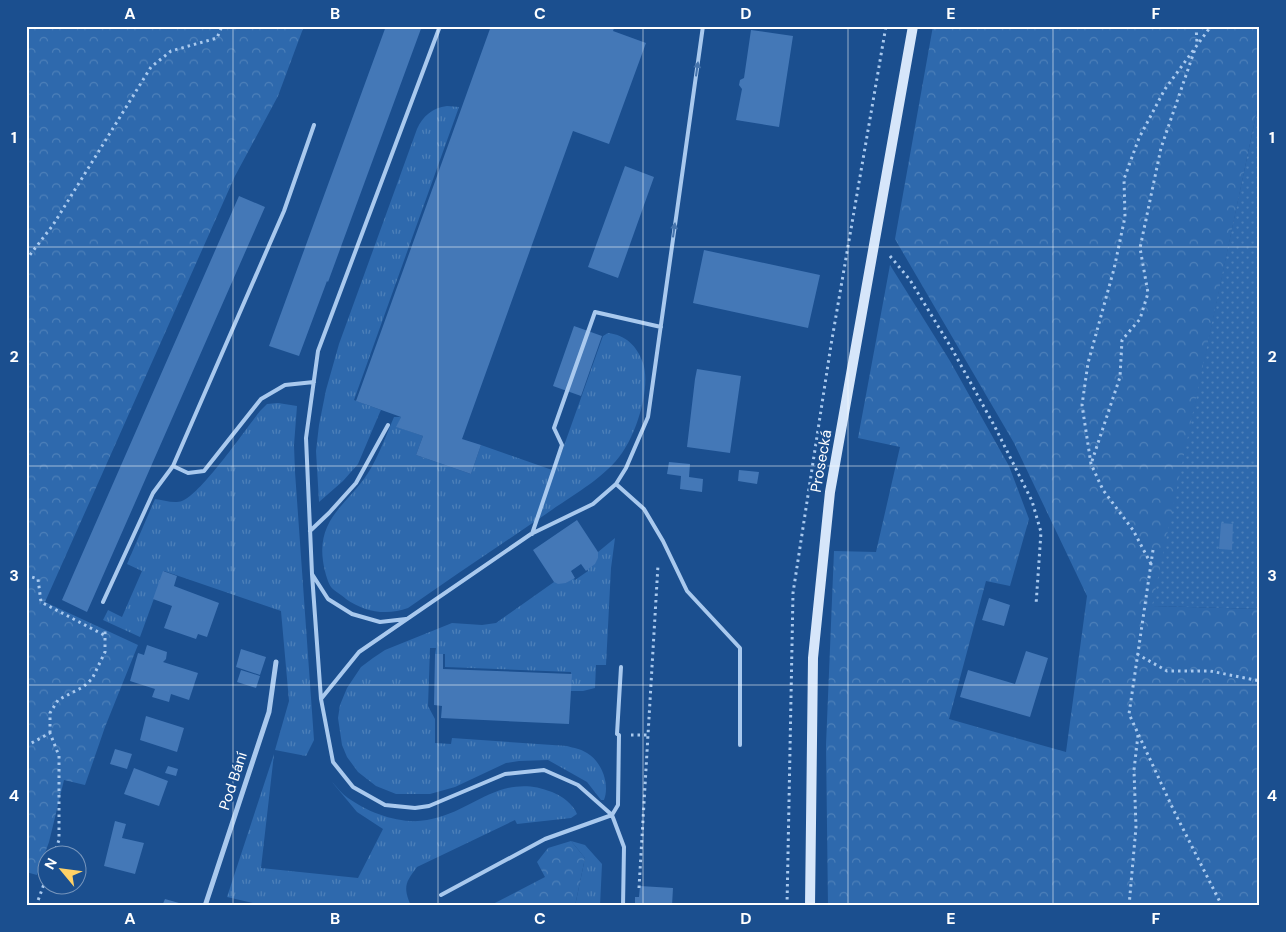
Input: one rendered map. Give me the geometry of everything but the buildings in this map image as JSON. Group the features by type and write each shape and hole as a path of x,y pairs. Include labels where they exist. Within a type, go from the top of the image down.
{"main road":[{"name":"Prosecká","path":"810,906 813,658 830,492 913,26"}],"street":[{"name":"Pod Bání","path":"205,906 269,712 276,662"}],"lane":[{"path":"440,26 318,351 306,438 312,574 321,699 333,762 353,787 385,805 415,808 429,806 504,774 544,770 578,785 612,815 624,847 623,906"},
{"path":"321,699 359,652 532,534 593,504 616,484 626,468 648,417 703,26"},
{"path":"104,602 153,493 173,466 284,211 314,125"},
{"path":"532,534 562,445 554,428 595,312 661,327"},
{"path":"173,466 188,473 204,471 261,399 284,385 314,382"},
{"path":"310,531 329,514 356,483 388,425"},
{"path":"616,484 644,509 663,541 687,591 740,648 740,745"},
{"path":"312,574 328,599 352,614 380,622 408,619"},
{"path":"441,894 545,839 612,815 618,805 619,735 617,734 621,667"}],"path":[{"path":"26,260 53,225 151,67 171,51 217,38 222,26"},
{"path":"1091,464 1120,377 1122,340 1140,319 1148,293 1140,248 1161,148 1197,44 1196,26"},
{"path":"1151,564 1133,530 1103,490 1091,464 1082,405 1088,363 1114,269 1125,217 1124,179 1139,138 1165,89 1211,26"},
{"path":"875,238 910,280 952,349 995,427 1032,501 1041,532 1036,604"},
{"path":"1153,550 1129,714 1174,811 1222,906"},
{"path":"639,897 658,563"},
{"path":"26,574 38,579 41,602 104,635"},
{"path":"58,844 59,756 50,733 50,712 58,700 83,687 92,679 105,652 104,629"},
{"path":"1137,654 1167,671 1210,671 1260,682"},
{"path":"26,746 50,733"},
{"path":"1128,906 1136,827 1134,770 1138,734"},
{"path":"36,906 40,894"}],"green space":[{"path":"26,26 304,26 278,96 235,176 45,602 138,645 105,727 85,785 64,780 48,844 38,844 37,875 26,872"},
{"path":"933,26 1260,26 1260,96 1153,606 1260,609 1260,906 828,906 826,745 834,551 876,552 900,447 858,438 890,265 950,361 1009,466 1029,519 1010,586 986,581 949,719 1066,752 1087,596 1014,443 895,239"},
{"path":"1260,96 1260,609 1152,606"},
{"path":"447,106 459,107 354,400 381,410 358,464 343,481 319,502 316,451 319,425 326,390 339,344 417,129 429,113"},
{"path":"608,333 620,336 630,342 638,351 643,363 645,384 641,409 633,433 622,453 606,471 577,493 408,608 392,612 368,610 346,599 332,589 323,561 322,546 325,533 329,522 336,512 368,473 379,453 394,417 401,417 397,427 423,436 416,455 471,474 481,445 555,471 603,336"},
{"path":"278,403 297,406 294,445 295,472 314,740 306,756 275,750 289,701 281,611 164,571 140,637 103,620 108,610 122,617 142,571 127,564 155,499 179,502 190,496 211,474 260,411 267,404"},
{"path":"615,538 611,568 606,665 596,665 595,688 571,691 571,672 445,667 445,654 435,654 436,648 430,648 428,706 435,719 435,743 451,744 452,738 567,746 580,750 592,757 601,768 606,787 604,800 601,800 587,782 548,760 506,763 455,787 430,794 396,794 376,786 358,772 347,757 342,745 338,718 340,705 347,688 361,667 385,650 452,623 482,625 496,623 554,582 566,583 573,578 575,580 588,571 587,569 594,564 598,552"},
{"path":"274,754 261,868 358,878 383,829 357,812 332,782 346,796 375,813 407,821 427,820 443,816 502,790 517,787 534,787 552,792 570,804 577,814 571,818 517,824 515,820 417,867 406,885 411,906 265,906 227,897"},
{"path":"571,841 585,845 602,864 600,906 575,906 585,858"},
{"path":"571,841 585,858 575,906 491,905 545,877 537,862 548,848"}]}
